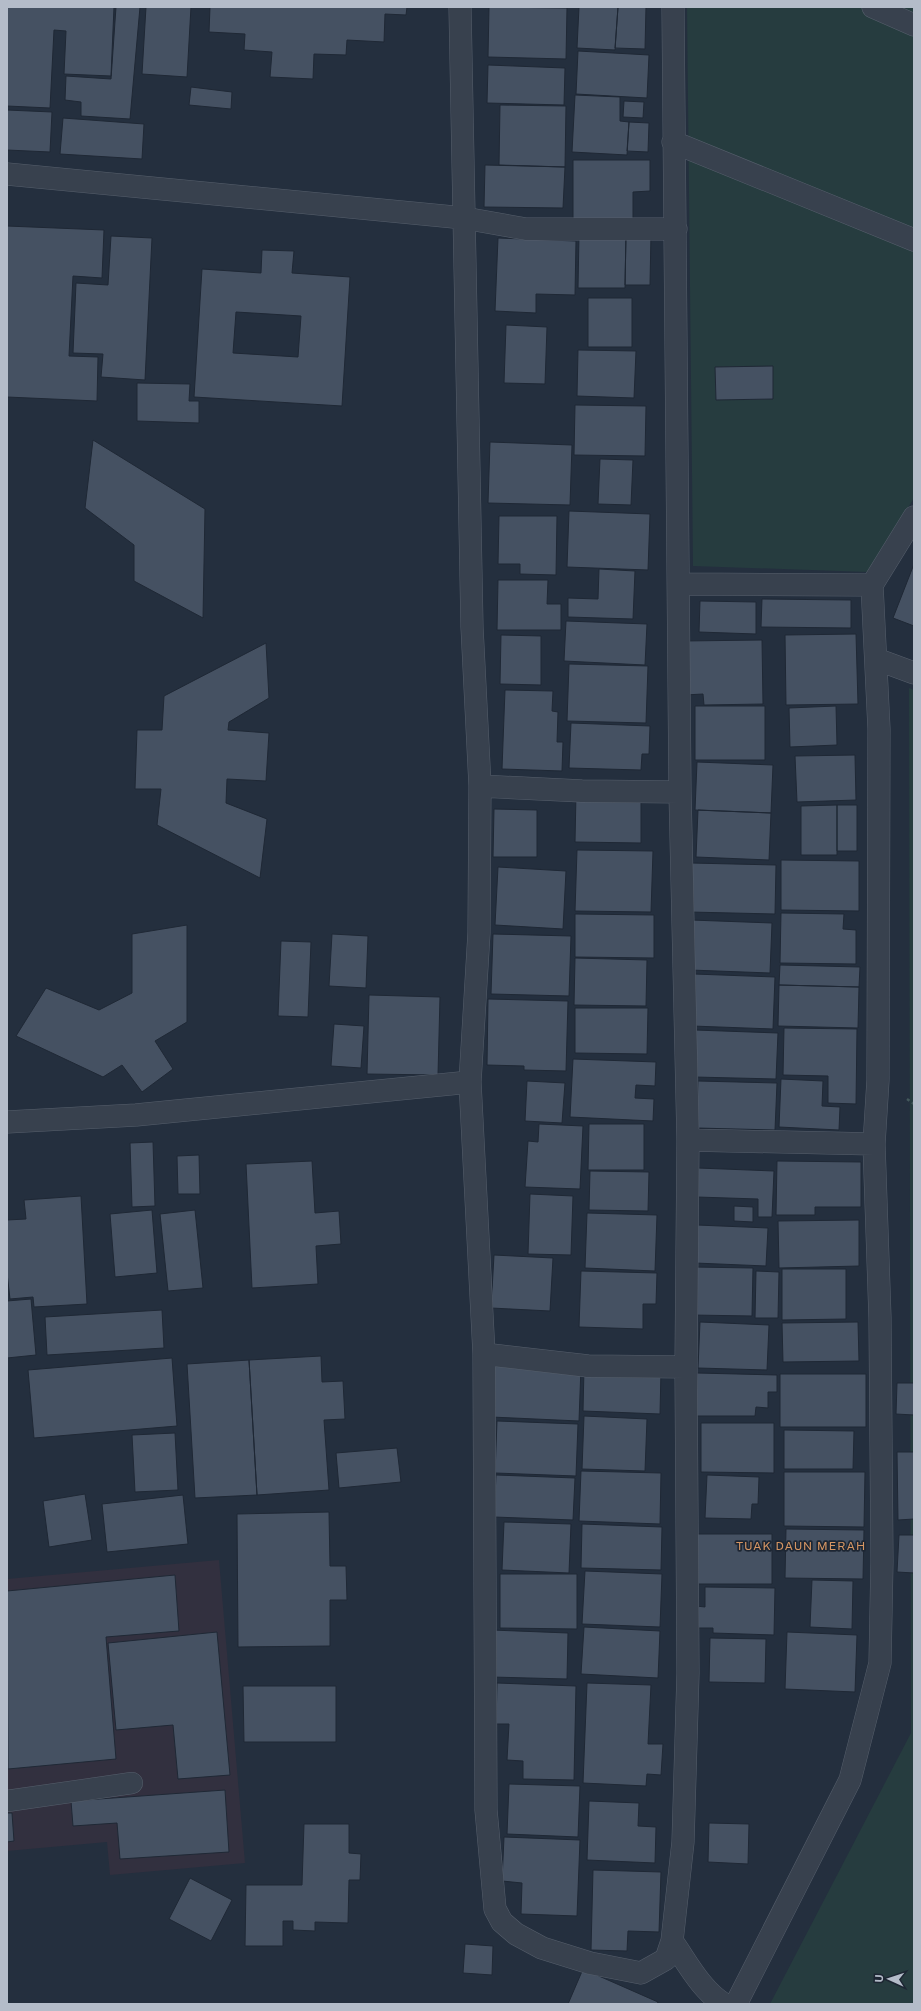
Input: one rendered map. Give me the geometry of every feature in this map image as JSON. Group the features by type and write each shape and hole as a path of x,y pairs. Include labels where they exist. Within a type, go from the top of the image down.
{"street":[{"path":"460,7 472,627 480,786 478,932 470,1082 484,1354 486,1810 495,1909 502,1922 516,1934 542,1948 590,1963 641,1973 666,1959 672,1941 683,1842 687,1688 686,1367 688,1140 680,792 676,229 673,142 673,7"},
{"path":"873,7 914,24"},
{"path":"673,142 914,240"},
{"path":"7,174 144,189 464,218 526,229 676,229"},
{"path":"736,2004 850,1780 880,1663 882,1561 880,1326 874,1144 878,1080 879,729 872,585 914,517"},
{"path":"679,584 872,585"},
{"path":"876,659 914,673"},
{"path":"480,786 582,791 680,792"},
{"path":"7,1122 136,1115 470,1082"},
{"path":"688,1140 874,1144"},
{"path":"484,1354 588,1366 686,1367"},
{"path":"672,1941 714,1998 724,2004"}],"lane":[{"path":"7,1801 132,1783"}],"shaded area":[{"path":"219,1560 245,1863 110,1875 107,1842 7,1851 7,1579"}],"green space":[{"path":"687,7 914,7 914,498 868,572 693,566"},
{"path":"909,688 914,690 914,2004 770,2004 911,1733"}],"building":[{"path":"7,7 114,7 111,76 64,74 66,31 54,30 50,108 7,106"},
{"path":"116,7 140,7 130,119 81,116 81,102 65,100 66,76 111,79"},
{"path":"146,7 191,7 187,77 142,74"},
{"path":"210,7 407,7 406,15 385,14 384,42 347,40 346,55 314,54 313,79 270,77 272,52 244,50 245,34 209,32"},
{"path":"489,7 567,8 566,59 488,57"},
{"path":"579,7 618,7 615,50 577,48"},
{"path":"618,7 646,7 645,49 615,48"},
{"path":"578,51 649,55 647,98 576,94"},
{"path":"488,65 565,68 564,105 487,103"},
{"path":"191,87 232,92 231,109 189,105"},
{"path":"575,95 620,97 620,121 629,122 627,155 572,152"},
{"path":"624,101 644,102 643,118 623,117"},
{"path":"500,105 566,106 565,167 499,165"},
{"path":"7,110 52,112 50,152 7,150"},
{"path":"63,118 144,124 142,159 60,154"},
{"path":"629,122 649,123 648,152 627,151"},
{"path":"573,160 650,160 650,191 633,192 633,225 573,225"},
{"path":"485,165 565,167 563,208 484,207"},
{"path":"7,226 104,230 102,278 73,276 69,356 98,357 97,401 7,397"},
{"path":"579,234 626,234 625,288 578,288"},
{"path":"626,234 651,234 650,285 625,285"},
{"path":"111,236 152,238 145,380 101,377 103,354 73,353 76,283 108,285"},
{"path":"498,238 576,241 575,295 536,294 536,313 495,311"},
{"path":"262,250 294,251 292,273 350,277 342,406 194,397 202,269 261,273","holes":["236,312 301,316 298,357 233,353"]},
{"path":"588,298 632,298 632,347 588,347"},
{"path":"506,325 547,327 545,384 504,383"},
{"path":"578,350 636,351 634,398 577,396"},
{"path":"773,366 773,399 716,400 715,367"},
{"path":"137,383 190,384 189,401 199,401 199,423 137,421"},
{"path":"575,405 646,406 645,456 574,455"},
{"path":"93,440 205,509 203,618 134,581 134,545 85,508"},
{"path":"490,442 572,445 570,505 488,503"},
{"path":"600,459 633,460 631,505 598,504"},
{"path":"569,511 650,514 648,570 567,567"},
{"path":"499,516 557,516 556,575 520,574 520,564 498,564"},
{"path":"914,564 914,626 893,618"},
{"path":"599,569 635,571 633,619 568,617 568,598 598,599"},
{"path":"498,580 548,580 547,604 561,604 561,630 497,630"},
{"path":"762,599 851,600 851,628 761,627"},
{"path":"700,601 756,602 756,634 699,632"},
{"path":"566,621 647,624 645,665 564,661"},
{"path":"856,634 858,704 786,705 785,635"},
{"path":"501,635 541,636 541,685 500,684"},
{"path":"762,640 763,704 704,705 703,694 685,695 684,641"},
{"path":"266,643 269,698 229,722 228,730 269,733 266,781 227,779 226,803 267,819 260,878 157,825 161,789 135,789 137,730 162,730 164,696"},
{"path":"569,664 648,666 646,723 567,721"},
{"path":"505,690 553,691 552,711 558,712 557,742 563,742 562,771 502,769"},
{"path":"695,706 765,706 765,760 695,760"},
{"path":"836,706 837,745 790,747 789,708"},
{"path":"571,723 650,726 649,754 642,754 641,770 569,768"},
{"path":"855,755 856,800 797,802 795,756"},
{"path":"697,762 773,765 771,813 695,810"},
{"path":"576,793 641,794 641,843 575,842"},
{"path":"837,805 857,805 857,851 837,851"},
{"path":"837,805 837,855 801,855 801,806"},
{"path":"494,809 537,810 537,857 493,857"},
{"path":"698,810 771,813 769,860 696,857"},
{"path":"577,850 653,851 651,912 575,911"},
{"path":"781,860 859,861 859,911 781,910"},
{"path":"691,863 776,865 775,914 689,912"},
{"path":"498,867 566,871 563,929 495,925"},
{"path":"781,913 844,914 843,929 856,930 856,964 780,963"},
{"path":"575,914 654,915 654,958 575,957"},
{"path":"691,920 772,923 770,973 690,970"},
{"path":"187,925 187,1022 155,1041 173,1069 142,1092 122,1065 103,1077 16,1036 46,988 99,1010 132,993 132,934"},
{"path":"332,934 368,936 366,988 329,986"},
{"path":"493,934 571,936 569,996 491,994"},
{"path":"281,941 311,942 308,1017 278,1016"},
{"path":"575,958 647,960 646,1006 574,1005"},
{"path":"780,965 860,967 859,987 779,985"},
{"path":"694,974 775,977 773,1029 692,1026"},
{"path":"779,985 859,987 858,1028 778,1026"},
{"path":"369,995 440,997 438,1075 367,1074"},
{"path":"488,999 568,1001 566,1071 524,1070 524,1066 487,1065"},
{"path":"575,1008 648,1008 647,1054 575,1053"},
{"path":"334,1024 364,1026 361,1068 331,1066"},
{"path":"784,1028 857,1029 856,1104 828,1103 828,1076 783,1075"},
{"path":"695,1030 778,1033 776,1079 694,1077"},
{"path":"573,1059 656,1062 655,1086 636,1085 635,1098 654,1099 653,1121 570,1117"},
{"path":"781,1079 823,1081 822,1106 840,1107 839,1130 779,1127"},
{"path":"527,1081 565,1083 562,1123 525,1121"},
{"path":"698,1081 777,1083 775,1130 697,1128"},
{"path":"539,1124 583,1126 580,1189 525,1187 528,1141 538,1142"},
{"path":"589,1124 644,1124 644,1170 588,1170"},
{"path":"153,1142 155,1206 132,1207 130,1143"},
{"path":"199,1155 200,1194 178,1194 177,1156"},
{"path":"312,1161 315,1213 339,1211 341,1244 316,1246 318,1284 252,1288 246,1164"},
{"path":"777,1161 861,1162 861,1207 815,1207 815,1215 776,1215"},
{"path":"698,1168 774,1171 772,1217 758,1217 758,1199 697,1197"},
{"path":"590,1171 649,1172 648,1211 589,1210"},
{"path":"530,1194 573,1196 571,1255 528,1254"},
{"path":"81,1196 87,1304 34,1307 33,1297 10,1299 7,1273 7,1220 26,1219 24,1200"},
{"path":"734,1206 753,1207 753,1222 734,1221"},
{"path":"152,1210 157,1273 115,1277 110,1214"},
{"path":"195,1210 203,1288 168,1291 160,1214"},
{"path":"587,1213 657,1215 655,1271 585,1268"},
{"path":"859,1220 859,1266 779,1268 778,1221"},
{"path":"697,1225 768,1228 766,1266 695,1263"},
{"path":"494,1255 553,1258 550,1311 491,1308"},
{"path":"693,1267 753,1268 752,1316 692,1315"},
{"path":"782,1269 846,1269 846,1319 782,1320"},
{"path":"581,1271 657,1273 656,1304 643,1304 643,1329 579,1327"},
{"path":"756,1271 779,1272 778,1318 755,1318"},
{"path":"31,1299 36,1355 7,1358 7,1301"},
{"path":"162,1310 164,1348 47,1355 45,1317"},
{"path":"700,1322 769,1325 767,1370 698,1368"},
{"path":"858,1322 859,1361 783,1362 782,1323"},
{"path":"321,1356 322,1382 343,1381 345,1419 324,1420 329,1490 257,1495 249,1360"},
{"path":"172,1358 177,1426 34,1438 28,1370"},
{"path":"249,1360 257,1495 195,1498 187,1364"},
{"path":"493,1363 581,1367 579,1421 491,1417"},
{"path":"584,1368 661,1371 660,1414 583,1411"},
{"path":"697,1373 777,1375 777,1392 768,1392 768,1408 756,1407 755,1416 696,1416"},
{"path":"780,1374 866,1374 866,1427 780,1427"},
{"path":"897,1383 914,1383 914,1415 896,1414"},
{"path":"584,1416 647,1419 645,1471 582,1469"},
{"path":"497,1421 578,1424 576,1476 495,1473"},
{"path":"701,1423 774,1423 774,1473 701,1472"},
{"path":"784,1430 854,1431 853,1469 784,1469"},
{"path":"175,1433 178,1490 135,1492 132,1435"},
{"path":"397,1448 401,1482 339,1488 336,1453"},
{"path":"897,1452 914,1452 914,1519 898,1520"},
{"path":"581,1471 661,1473 660,1524 579,1521"},
{"path":"784,1472 865,1472 864,1527 784,1526"},
{"path":"496,1475 575,1478 573,1520 494,1517"},
{"path":"707,1475 759,1477 758,1504 752,1504 751,1519 705,1518"},
{"path":"85,1494 92,1540 49,1547 43,1501"},
{"path":"183,1495 188,1544 107,1552 102,1504"},
{"path":"329,1512 330,1566 346,1566 347,1600 330,1600 330,1646 238,1647 237,1514"},
{"path":"504,1522 571,1524 569,1573 502,1570"},
{"path":"582,1524 662,1527 661,1570 581,1568"},
{"path":"786,1529 864,1530 863,1579 785,1578"},
{"path":"693,1534 772,1534 772,1584 692,1584"},
{"path":"899,1535 914,1535 914,1573 897,1572"},
{"path":"585,1571 662,1574 660,1627 582,1624"},
{"path":"500,1574 577,1574 577,1629 500,1628"},
{"path":"175,1575 179,1631 106,1637 116,1759 8,1769 7,1591"},
{"path":"812,1580 853,1581 852,1629 810,1627"},
{"path":"705,1587 775,1588 774,1635 713,1633 713,1628 696,1628 696,1606 705,1607"},
{"path":"584,1627 660,1631 658,1678 581,1674"},
{"path":"492,1630 568,1633 567,1679 491,1677"},
{"path":"217,1632 230,1775 178,1779 173,1725 116,1730 108,1643"},
{"path":"787,1632 857,1635 855,1692 785,1689"},
{"path":"710,1638 766,1639 765,1683 709,1682"},
{"path":"497,1683 576,1686 574,1780 523,1779 523,1761 507,1760 509,1724 496,1724"},
{"path":"587,1683 651,1685 648,1744 663,1744 661,1775 647,1774 646,1786 583,1783"},
{"path":"243,1686 336,1686 336,1742 244,1742"},
{"path":"509,1784 580,1786 578,1837 507,1834"},
{"path":"225,1790 229,1852 120,1859 117,1823 73,1826 71,1801"},
{"path":"589,1801 639,1803 638,1826 656,1827 655,1863 587,1860"},
{"path":"7,1813 12,1813 14,1841 7,1842"},
{"path":"709,1823 749,1824 748,1864 708,1862"},
{"path":"304,1824 349,1824 349,1853 361,1854 360,1880 349,1880 348,1923 315,1922 315,1931 293,1930 293,1921 283,1921 283,1946 245,1946 246,1885 302,1885"},
{"path":"504,1837 580,1840 577,1916 521,1914 522,1883 502,1881"},
{"path":"593,1870 661,1872 659,1932 628,1931 627,1951 591,1950"},
{"path":"190,1878 232,1900 211,1941 169,1919"},
{"path":"465,1944 493,1946 492,1975 463,1973"},
{"path":"583,1969 658,2002 657,2004 568,2004"}],"district":[{"name":"TUAK DAUN MERAH","path":"801,1546"}]}
